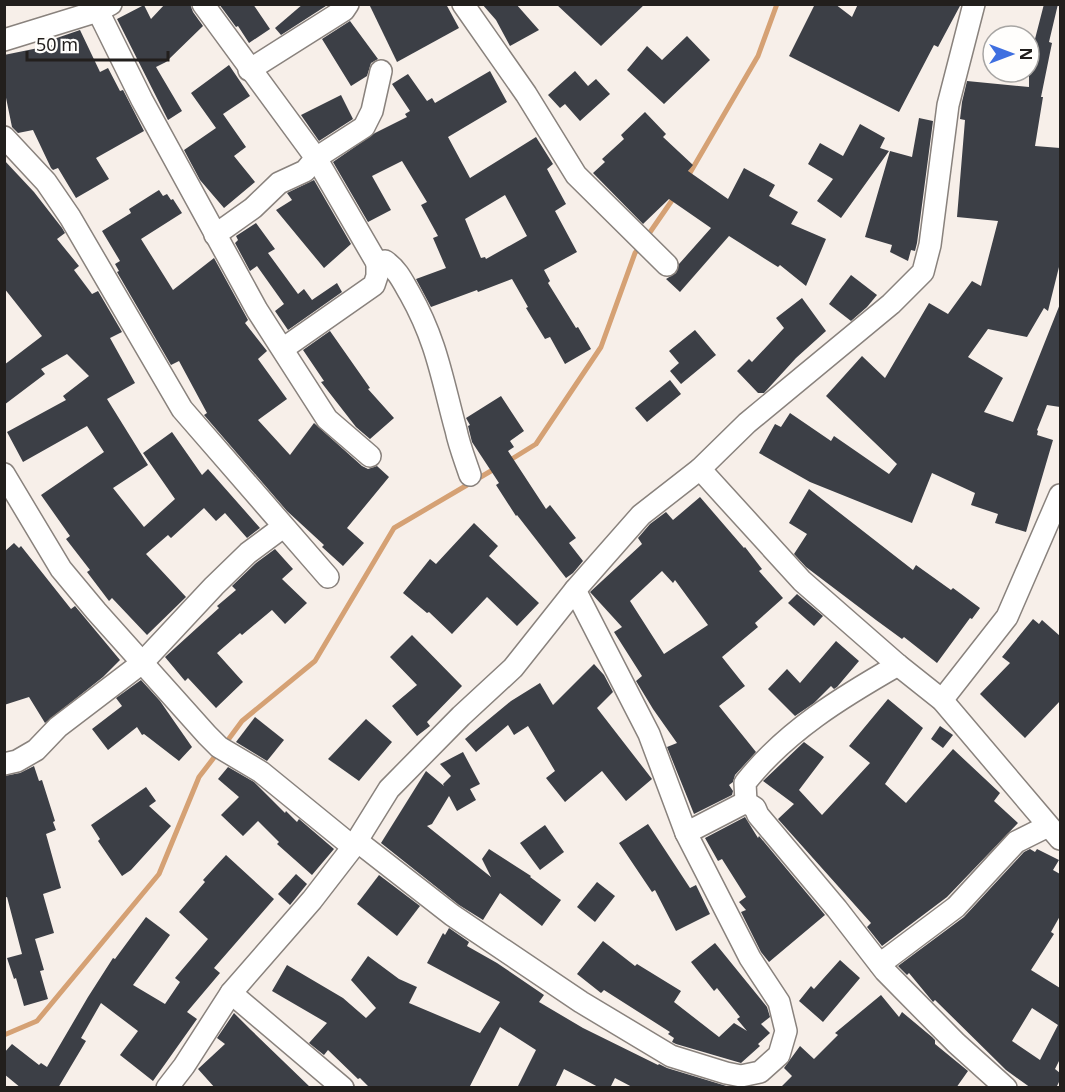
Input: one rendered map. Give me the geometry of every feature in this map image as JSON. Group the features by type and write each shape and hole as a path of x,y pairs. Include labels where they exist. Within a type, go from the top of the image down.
{"street":[{"path":"203,4 249,70 316,158 377,263 374,285 284,348"},
{"path":"249,70 344,10 348,4"},
{"path":"463,4 526,94 576,175 667,265"},
{"path":"166,1088 231,993 312,900 355,844 388,789 513,668 575,590 640,515 700,469 747,423 891,304 923,272 930,245 948,105 974,4"},
{"path":"4,40 104,8 142,100 257,310 284,348 327,419 370,456"},
{"path":"215,235 253,208 279,183 305,171 316,158 364,127 372,111 381,71"},
{"path":"4,137 46,182 70,217 182,409 328,577"},
{"path":"377,263 386,261 394,267 425,320 438,356 456,432 470,475"},
{"path":"700,469 802,581 898,665 942,700 1054,832 1016,842 956,907 880,964"},
{"path":"4,474 61,569 142,663 219,747 261,772 461,921 581,1002 671,1056 741,1076 760,1072 779,1055 786,1031 779,1002 750,958 686,833 649,734 575,590"},
{"path":"942,700 1007,617 1060,495"},
{"path":"4,764 17,761 36,750 58,727 142,663 248,553 283,527"},
{"path":"746,802 745,783 782,742 843,697 898,665"},
{"path":"686,833 746,802"},
{"path":"746,802 755,808 758,816 880,964 956,1042 1006,1088"},
{"path":"231,993 343,1088"}],"building":[{"path":"165,4 190,4 203,26 166,62 156,67 182,111 168,120 117,19 144,5 151,19"},
{"path":"219,4 253,4 270,29 249,43"},
{"path":"303,4 329,4 281,35 275,28"},
{"path":"369,4 446,4 459,28 397,62"},
{"path":"482,4 516,4 539,30 510,46 496,20"},
{"path":"556,4 645,4 601,46"},
{"path":"815,4 835,4 852,17 858,4 961,4 938,47 934,45 899,112 789,56"},
{"path":"1044,4 1058,4 1049,42 1052,43 1041,97 1043,97 1035,146 1060,148 1060,263 1048,311 1044,308 1027,337 988,329 968,357 1003,378 984,412 1013,422 1060,304 1060,407 1047,405 1037,430 1037,435 1053,440 1026,532 995,523 998,514 971,505 975,493 932,473 912,523 810,482 759,453 775,424 781,427 790,413 831,441 834,436 889,474 897,464 826,396 862,356 885,378 929,303 948,314 972,281 981,286 998,221 957,217 965,120 960,119 962,102 967,81 1029,87 1029,84 1041,84 1041,24 1039,24"},
{"path":"350,21 378,59 371,63 367,76 351,86 322,39"},
{"path":"80,30 100,72 108,68 120,91 123,90 144,131 96,158 109,179 76,198 58,168 53,170 51,168 33,130 18,133 12,127 4,88 4,55 53,45 51,40"},
{"path":"687,36 710,60 664,104 627,70 647,46 662,60"},
{"path":"229,65 250,96 223,114 246,147 234,156 255,182 224,208 200,180 184,150 216,128 191,93"},
{"path":"490,71 507,102 448,137 470,178 536,137 553,164 547,169 566,204 555,211 577,252 544,270 550,281 548,283 591,349 565,364 550,337 545,339 512,279 431,307 416,279 446,268 433,238 438,236 421,205 427,202 402,161 372,176 391,210 368,222 333,162 375,133 407,117 405,114 410,111 392,84 408,74 427,101 432,98 435,103","holes":["505,195 527,236 486,259 481,258 465,219"]},
{"path":"575,71 588,86 596,79 610,94 580,121 565,104 560,108 548,95"},
{"path":"341,95 353,119 319,141 301,115"},
{"path":"645,112 666,134 663,137 693,165 688,171 728,199 744,168 775,185 769,196 798,212 791,224 826,239 806,286 780,265 778,267 729,236 680,292 666,279 676,273 679,264 711,228 669,199 643,224 593,173 605,162 602,159 624,139 621,135"},
{"path":"919,118 933,121 917,243 915,251 911,250 908,261 890,252 892,245 865,237 890,151 912,157"},
{"path":"860,124 885,138 880,148 889,151 841,218 817,201 833,179 808,164 820,143 843,156"},
{"path":"4,160 34,192 62,228 65,233 57,239 79,266 74,270 92,294 98,291 122,332 110,338 135,383 107,399 148,465 113,488 144,527 175,499 143,453 172,432 202,475 208,469 260,528 247,538 225,513 216,521 204,508 171,538 168,535 146,554 186,597 147,635 112,598 109,601 87,572 90,570 66,539 70,536 41,495 104,452 87,426 23,462 7,432 66,400 63,396 89,376 67,354 41,369 45,374 4,405 4,365 42,336 4,288"},
{"path":"314,180 351,244 324,268 276,210 292,200 287,193"},
{"path":"159,190 163,196 167,194 171,200 173,199 182,213 141,239 173,290 214,258 248,320 245,323 267,351 258,359 287,399 258,420 290,455 314,423 362,466 368,469 377,466 389,477 347,528 364,543 343,566 287,511 204,415 207,413 179,361 171,365 117,272 119,271 115,264 120,261 102,231 131,213 129,209"},
{"path":"256,223 275,249 268,253 298,294 304,289 312,300 337,283 342,292 288,330 275,311 284,304 257,266 250,271 235,243 238,240 236,236"},
{"path":"851,275 877,295 851,321 829,304"},
{"path":"802,298 826,331 796,358 764,393 758,393 737,371 749,359 752,362 784,328 776,318"},
{"path":"695,330 716,355 681,384 670,371 679,363 669,351"},
{"path":"330,331 370,388 368,389 394,418 370,439 356,427 321,382 324,381 303,350"},
{"path":"670,380 681,394 647,422 635,408"},
{"path":"501,396 524,431 510,441 514,447 508,451 546,509 550,505 576,538 569,543 583,561 566,578 516,516 496,485 499,483 472,442 468,426 470,425 466,418"},
{"path":"809,489 913,570 916,565 980,608 937,663 806,567 794,554 807,534 789,523"},
{"path":"700,497 745,547 762,569 759,571 783,598 755,623 758,627 722,657 745,686 719,706 756,752 729,785 733,791 732,795 694,814 667,747 677,743 636,681 642,676 614,632 622,627 590,592 642,544 638,538 650,524 666,512 673,520","holes":["662,571 673,583 675,580 708,625 664,654 630,601"]},
{"path":"474,523 498,546 489,556 539,603 517,626 487,597 452,634 429,612 427,613 403,593 430,559 436,564"},
{"path":"14,543 19,548 21,546 71,609 75,606 120,660 103,677 45,723 29,697 4,705 4,552"},
{"path":"275,549 293,569 282,579 307,603 285,624 272,610 217,653 243,682 216,708 188,678 185,681 165,657 236,590 232,586"},
{"path":"797,594 823,616 814,626 788,603"},
{"path":"1033,619 1039,624 1042,620 1060,636 1060,701 1025,738 980,694 1010,663 1002,657"},
{"path":"412,635 462,686 427,722 430,726 417,736 392,706 417,685 390,657"},
{"path":"836,641 859,661 837,687 834,689 831,686 814,703 795,716 768,689 787,669 800,683"},
{"path":"594,664 604,675 613,692 597,708 652,779 626,801 602,771 565,802 546,778 555,771 528,726 514,735 508,725 476,752 465,739 511,701 540,683 553,705"},
{"path":"141,680 160,701 192,747 179,761 144,734 142,735 137,727 108,750 92,729 122,706 116,698"},
{"path":"888,699 923,728 885,784 906,803 953,749 1000,793 994,801 1018,823 947,897 882,946 867,927 871,923 778,819 794,804 763,781 804,742 824,757 799,790 822,815 870,763 849,746"},
{"path":"255,717 284,740 267,761 236,742"},
{"path":"366,719 392,742 359,781 328,759"},
{"path":"940,726 953,735 943,748 931,739"},
{"path":"463,752 480,784 470,789 476,800 457,811 449,796 432,824 427,826 491,877 482,859 489,849 531,876 561,900 542,926 500,893 483,920 459,905 381,843 426,771 444,786 443,784 451,776 440,764"},
{"path":"34,766 39,781 42,780 55,821 53,822 56,830 46,834 61,888 43,894 54,933 35,939 44,970 40,971 48,999 24,1006 16,978 14,979 7,958 22,954 7,897 4,898 4,776 20,773"},
{"path":"228,767 254,782 285,813 286,811 297,822 299,819 334,849 312,875 277,844 279,842 258,821 243,836 221,815 239,797 218,779"},
{"path":"146,787 156,801 149,806 171,826 131,870 122,876 98,841 100,839 91,825"},
{"path":"745,817 758,838 759,836 825,915 769,962 761,952 741,912 746,910 739,902 746,897 722,859 718,861 705,838"},
{"path":"648,824 690,888 696,885 710,914 676,931 655,890 652,892 619,843"},
{"path":"545,825 564,852 540,870 520,843"},
{"path":"1030,849 1035,852 1037,849 1059,860 1053,870 1060,874 1060,916 1051,932 1054,934 1031,970 1060,988 1060,1059 1055,1069 1060,1073 1060,1080 1056,1088 1031,1088 1006,1070 935,1000 933,1002 909,973 907,975 898,966 964,917 1024,852","holes":["1032,1008 1058,1025 1040,1060 1012,1041"]},
{"path":"226,855 274,899 214,968 220,973 187,1012 197,1019 153,1081 120,1055 138,1031 101,1003 81,1038 86,1041 58,1088 21,1088 4,1074 4,1053 12,1044 39,1065 41,1063 47,1067 113,958 115,959 146,917 170,935 133,985 165,1004 180,982 175,978 208,939 179,912 205,882 203,880"},
{"path":"296,874 307,884 290,905 278,894"},
{"path":"379,875 420,906 397,936 357,904"},
{"path":"597,882 615,896 595,922 577,907"},
{"path":"449,928 469,942 467,946 544,995 539,1002 583,1028 658,1065 733,1088 634,1088 615,1078 610,1088 600,1088 564,1069 555,1088 517,1088 536,1050 500,1027 469,1088 370,1088 328,1050 324,1055 309,1043 327,1023 272,991 287,965 343,998 366,1018 376,1008 351,980 368,956 399,979 417,987 409,1003 480,1033 500,1002 427,963 443,933 445,935"},
{"path":"603,941 635,966 637,964 681,991 674,1002 719,1037 734,1023 747,1031 737,1019 740,1017 717,988 714,991 691,962 715,943 767,1007 770,1017 761,1024 770,1033 758,1044 760,1046 741,1063 672,1042 674,1038 668,1034 670,1032 604,990 601,993 577,974"},
{"path":"840,960 860,978 823,1022 799,1001 811,986 814,989"},
{"path":"881,995 899,1017 902,1012 932,1037 935,1044 968,1071 956,1088 780,1088 792,1076 784,1068 800,1046 814,1059 838,1035 835,1033"},
{"path":"234,1013 311,1088 215,1088 198,1069 225,1044 217,1038"}],"waterway":[{"path":"687,178 758,56 777,4"},
{"path":"646,238 675,196"},
{"path":"507,462 536,444 601,347 635,253 641,245"},
{"path":"225,744 242,721 315,661 394,528 496,468"},
{"path":"4,1035 37,1021 159,874 199,777 219,751"}]}
